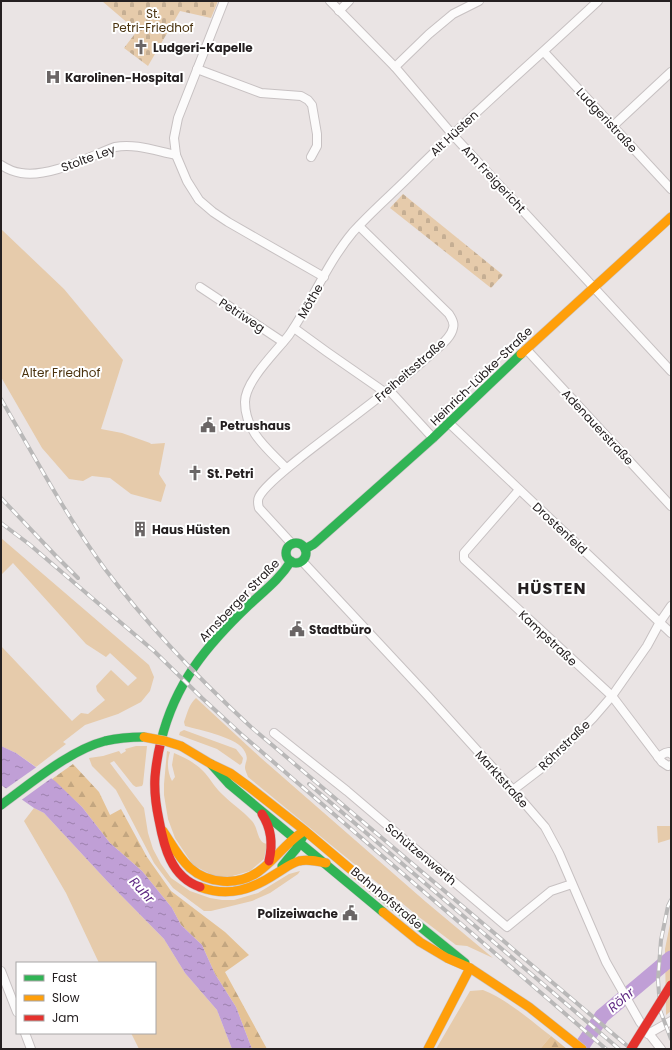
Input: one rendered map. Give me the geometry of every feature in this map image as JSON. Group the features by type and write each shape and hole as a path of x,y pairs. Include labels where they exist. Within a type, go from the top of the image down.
{"street":[{"name":"Möthe","path":"224,1 178,118 174,138 176,155 187,180 196,196 203,204 228,222 324,277 294,328 250,385 245,402 252,431 286,468"},
{"name":"Am Freigericht","path":"330,1 338,11 395,67 452,134 671,371"},
{"path":"338,11 348,1"},
{"path":"395,67 429,34 453,14 479,1"},
{"name":"Alt Hüsten","path":"324,277 339,252 359,226 452,134 544,52 598,1"},
{"name":"Ludgeristraße","path":"544,52 671,190"},
{"path":"197,69 261,93 301,96 306,99 312,105 318,139 317,146 311,157"},
{"path":"613,126 671,72"},
{"name":"Stolte Ley","path":"1,165 20,173 40,174 115,147 125,146 134,146 176,155"},
{"name":"Heinrich-Lübke-Straße","path":"305,549 314,544 434,438 526,349 671,217"},
{"name":"Freiheitsstraße","path":"292,544 259,508 258,500 262,492 286,468 388,391 424,361 453,330 453,322 448,314 359,226"},
{"name":"Petriweg","path":"200,287 284,342"},
{"path":"294,328 327,352 388,391 434,438"},
{"name":"Adenauerstraße","path":"526,349 671,506"},
{"name":"Drostenfeld","path":"449,423 671,633"},
{"name":"Kampstraße","path":"519,490 464,553 464,559 612,696"},
{"path":"292,544 298,544 305,549 306,556 302,561 296,563 291,561 287,554 288,548 292,544"},
{"name":"Arnsberger Straße","path":"291,561 285,573 246,608 213,642 180,688 164,729 155,770 155,797 164,849 172,864 185,878 202,889 222,893 238,892 255,887 298,861 311,860 326,863"},
{"name":"Marktstraße","path":"302,561 513,790 545,827 559,853 599,947 616,981 640,1022 661,1049"},
{"name":"Röhrstraße","path":"513,790 546,764 593,718 612,696 647,646 660,622 671,606"},
{"path":"612,696 662,762 668,766 671,765"},
{"name":"Schützenwerth","path":"274,732 347,791 507,927 551,891 572,884"},
{"path":"1,805 68,757 89,746 108,739 125,737 144,737 165,741 181,746 236,777 304,830 298,839 296,849 274,875"},
{"path":"658,757 664,753 669,752 671,754"},
{"path":"211,764 225,780 256,807 298,839"},
{"path":"256,807 268,824 272,834 272,848 269,862"},
{"name":"Arnsberger Straße","path":"160,826 187,864 200,875 213,880 227,882 247,878 258,872 298,839"},
{"name":"Bahnhofstraße","path":"304,830 385,898 453,952 470,968 529,1007 582,1049"},
{"name":"Bahnhofstraße","path":"298,839 420,942 446,958 470,968"},
{"path":"428,1049 470,968"},
{"path":"1,971 16,1009"},
{"path":"631,1049 671,985"},
{"path":"648,1034 671,1021"},
{"path":"25,1034 31,1049"}],"green space":[{"name":"St. Petri-Friedhof","path":"102,1 218,1 211,18 180,11 148,66 124,48 137,31"},
{"path":"403,194 503,275 491,288 390,208"},
{"name":"Alter Friedhof","path":"1,229 64,289 123,360 101,429 122,433 151,444 165,443 159,474 166,485 161,502 131,494 110,478 92,476 83,481 69,479 42,448 1,377"},
{"path":"1,538 149,665 154,677 150,691 141,702 118,714 85,725 63,742 66,744 36,767 16,753 1,746 1,646 72,721 81,713 88,714 105,700 97,691 96,686 111,670 128,686 137,678 110,653 106,657 86,644 13,563 1,575"},
{"path":"196,698 261,758 426,902 493,958 467,946 456,945 419,917 248,777 245,768 247,757 242,747 219,735 185,726 184,722 188,709"},
{"path":"184,730 236,749 243,758 242,763 240,765 217,749 179,735 180,732"},
{"path":"136,746 147,746 142,786 136,787 133,785 114,761 110,763 144,808 148,833 153,849 171,878 190,891 210,898 234,900 258,893 289,874 300,871 298,874 270,893 252,901 211,911 204,911 173,888 154,863 116,790 92,766 89,758 103,756 119,751 121,754 126,751 125,749"},
{"path":"167,751 170,752 168,766 172,781 175,777 172,765 174,753 183,757 202,770 220,793 254,823 259,837 263,843 267,844 264,859 250,871 229,877 214,876 193,865 175,838 168,819 164,795"},
{"path":"73,764 99,792 110,815 121,809 147,857 171,891 225,932 249,955 225,972 267,1049 252,1049 236,1007 215,974 202,945 181,925 172,908 142,871 110,843 82,807 52,779"},
{"path":"34,808 44,813 107,881 164,939 185,973 217,1010 232,1049 139,1049 132,1034 156,1034 156,962 99,962 66,893 24,821"},
{"path":"657,826 671,826 671,839 658,843"},
{"path":"671,919 671,1011 666,1015 665,949"},
{"path":"483,990 510,1005 551,1036 540,1049 436,1049 470,991"},
{"path":"551,1036 567,1049 540,1049"}],"water":[{"name":"Ruhr","path":"1,746 16,753 55,781 82,807 110,843 142,871 172,908 181,925 202,945 215,974 236,1007 252,1049 232,1049 217,1010 185,973 164,939 107,881 44,813 34,808 1,785"}],"pier":[{"path":"38,766 53,777 20,801 4,790"}],"waterway":[{"name":"Röhr","path":"580,1049 602,1016 671,958"}],"railway":[{"path":"1,399 51,486 105,569 157,632 193,671 251,727 631,1049"},
{"path":"1,498 78,578"},
{"path":"1,523 29,544 154,651 241,734 606,1049"},
{"path":"309,784 619,1049"},
{"path":"671,900 668,906 661,940 658,979 660,1010 671,1039"}],"traffic: fast":[{"path":"305,549 314,544 433,438 521,354"},
{"path":"296,543 303,546 306,553 303,560 296,563 289,560 286,553 289,546 296,543"},
{"path":"161,741 167,720 175,701 194,666 206,650 234,620 277,579 291,561"},
{"path":"1,805 51,768 92,745 115,739 144,737"},
{"path":"211,764 229,784 383,912"},
{"path":"282,866 296,849 303,836"},
{"path":"381,895 465,963"}],"traffic: slow":[{"path":"521,354 671,217"},
{"path":"144,737 181,746"},
{"path":"181,746 211,764 230,773 248,786 304,830 381,895"},
{"path":"163,831 179,855 190,868 205,877 223,881 241,880 250,877 269,863 301,833"},
{"path":"200,887 221,892 231,892 250,887 268,879 290,865 302,860 326,863"},
{"path":"383,912 420,942 447,958 470,968 529,1007 582,1049"},
{"path":"428,1049 470,968"}],"traffic: jam":[{"path":"161,741 156,768 155,788 157,809 163,840 170,860 176,869 182,876 200,887"},
{"path":"262,814 268,825 271,837 269,861"},
{"path":"631,1049 671,985"}],"place":[{"name":"Ludgeri-Kapelle","path":"141,47"},
{"name":"Karolinen-Hospital","path":"53,77"},
{"name":"Petrushaus","path":"208,425"},
{"name":"St. Petri","path":"195,473"},
{"name":"Haus Hüsten","path":"140,529"},
{"name":"Stadtbüro","path":"297,629"},
{"name":"Polizeiwache","path":"350,913"}],"district":[{"name":"HÜSTEN","path":"552,588"}]}
